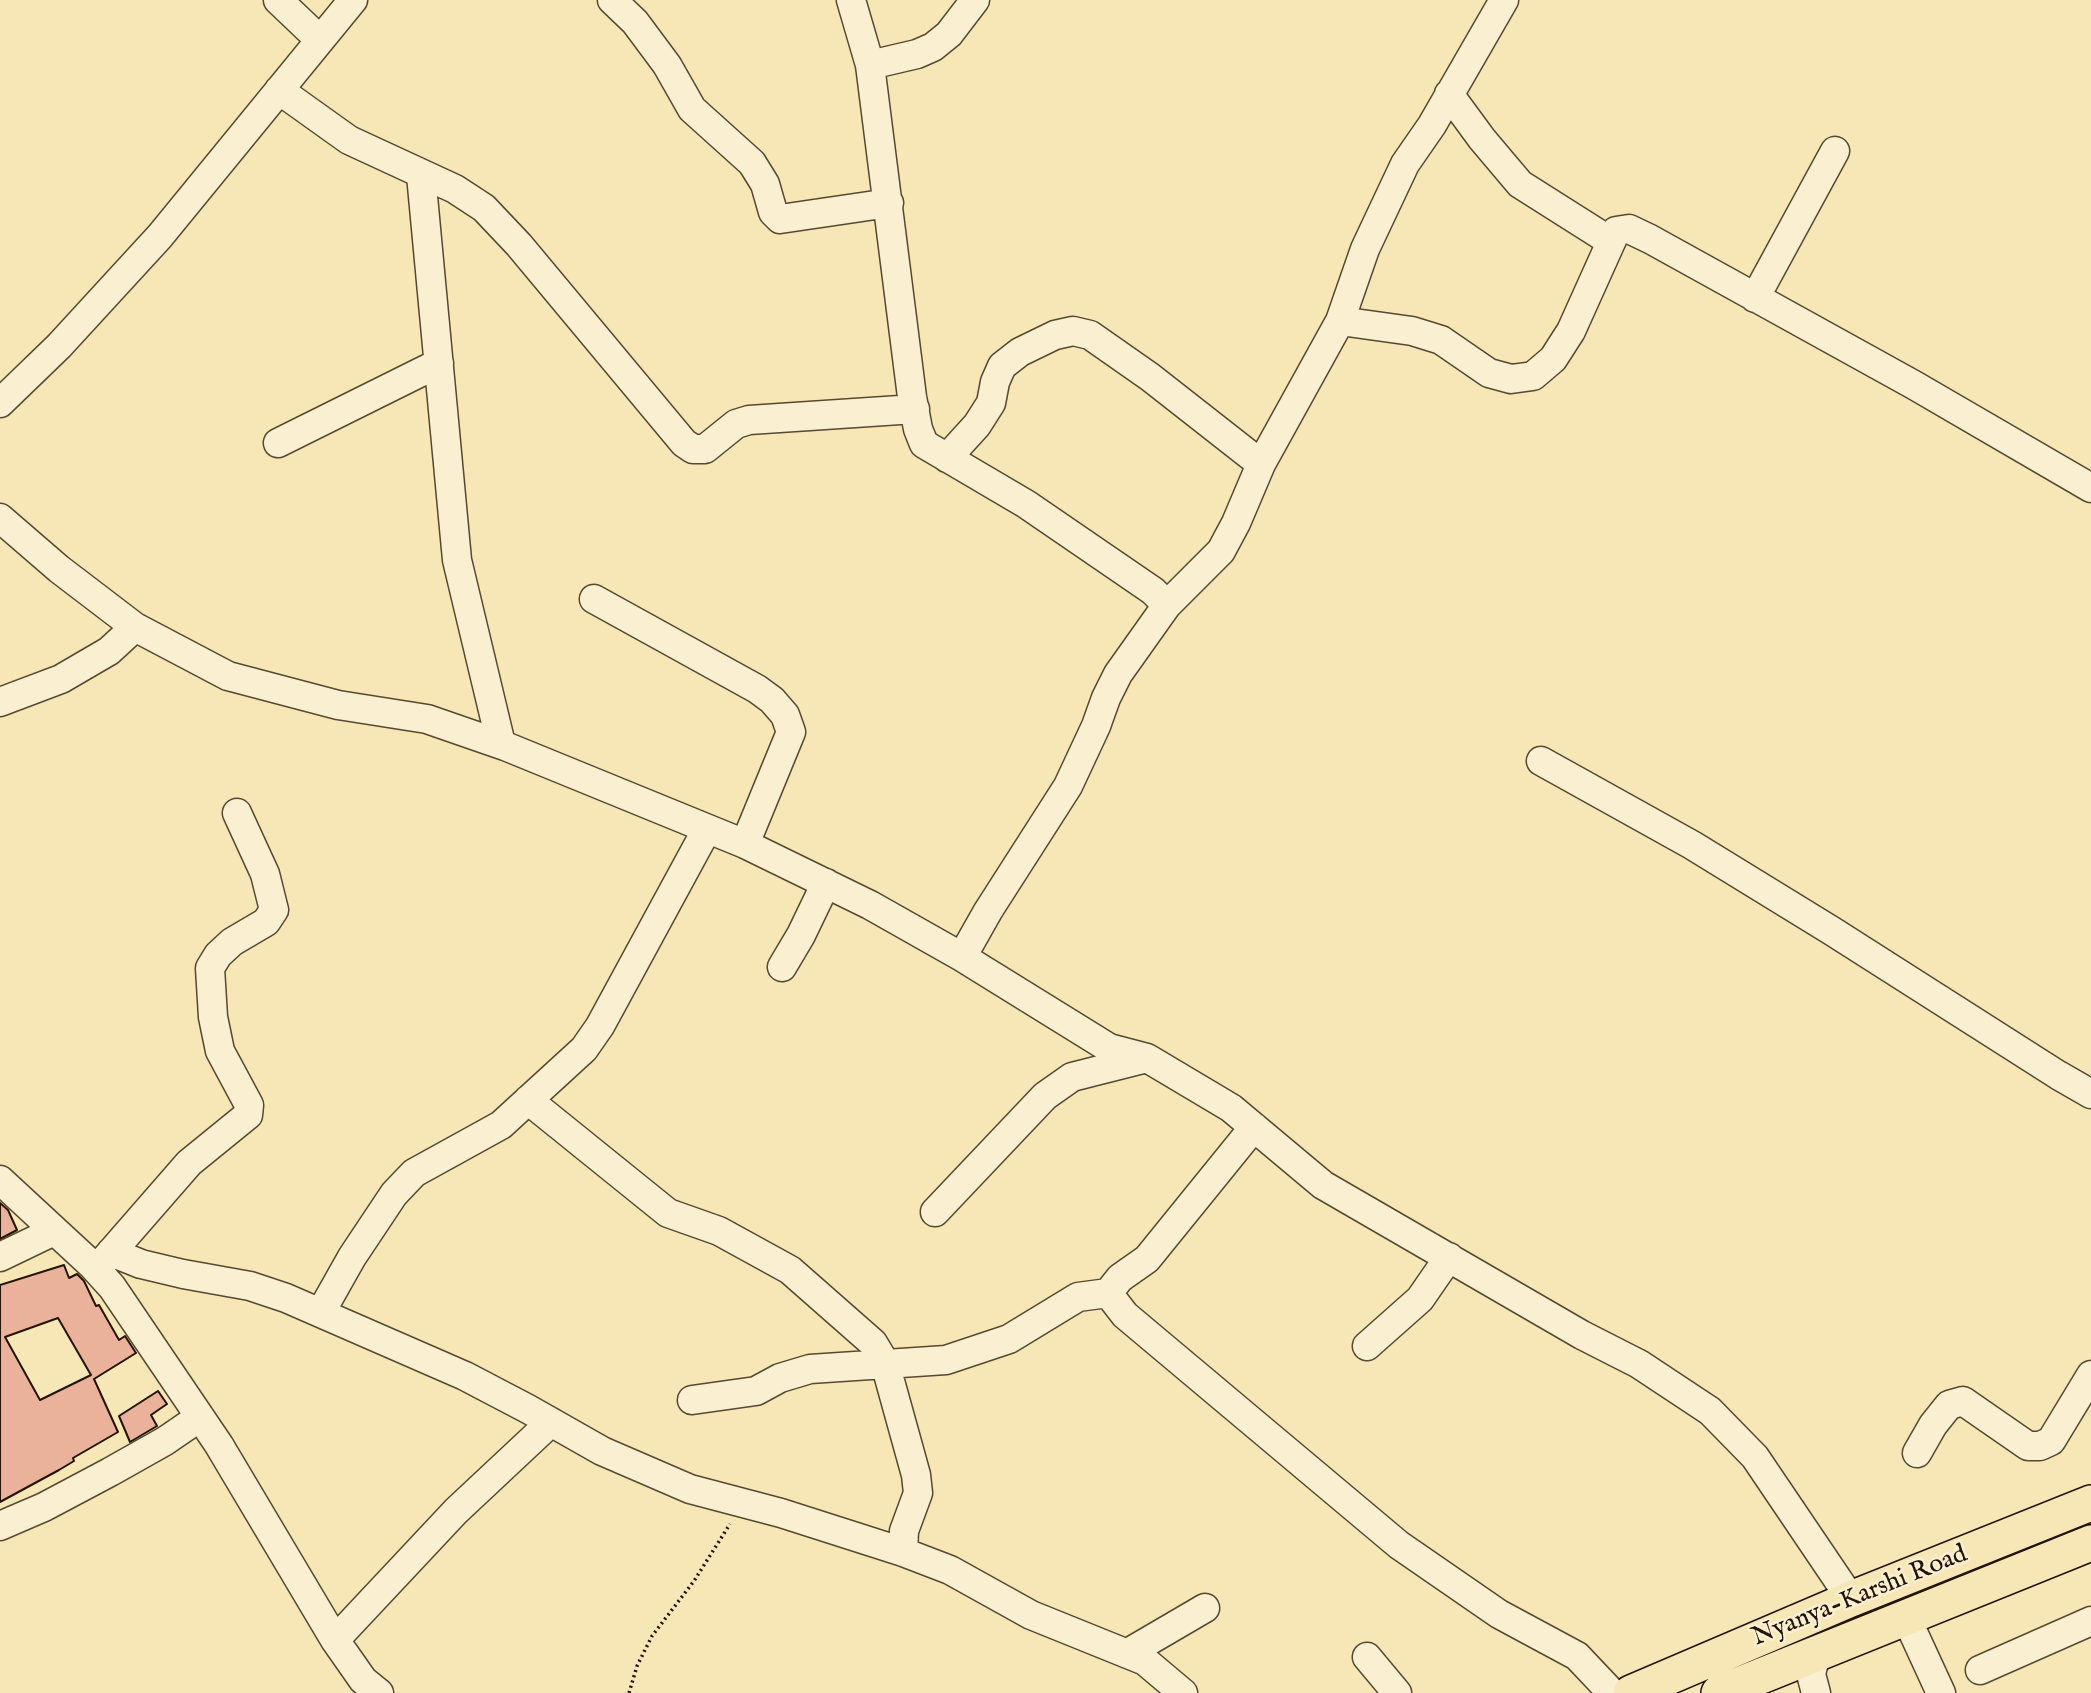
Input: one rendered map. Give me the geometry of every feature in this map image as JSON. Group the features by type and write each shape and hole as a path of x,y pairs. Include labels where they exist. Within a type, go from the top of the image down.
{"main road":[{"name":"Nyanya-Karshi Road","path":"1630,1693 1852,1599 2091,1503"},
{"name":"Nyanya-Karshi Road","path":"1720,1693 2091,1543"}],"street":[{"path":"278,0 320,40"},
{"path":"0,403 59,346 160,236 353,0"},
{"path":"612,0 635,23 667,65 692,109 752,163 765,184 773,212 780,219 889,203"},
{"path":"851,0 870,65 915,409 924,444 1026,504 1153,591 1167,605"},
{"path":"870,65 917,54 933,47 949,34 975,0"},
{"path":"962,957 988,911 1068,786 1118,674 1167,605 1221,551 1261,464 1340,321 1365,249 1405,164 1432,125 1504,0"},
{"path":"279,90 349,140 455,189 484,208 519,245 684,443 693,449 705,449 736,424 749,420 915,409"},
{"path":"1448,94 1520,184 1610,241"},
{"path":"1755,298 1835,151"},
{"path":"421,175 457,560 501,744"},
{"path":"1340,321 1412,331 1441,341 1489,373 1511,379 1533,376 1553,359 1572,331 1616,231 1629,229 1914,384 2091,488"},
{"path":"947,458 977,425 991,403 995,382 1002,366 1020,352 1055,335 1073,331 1090,335 1150,377 1261,464"},
{"path":"278,443 439,363"},
{"path":"0,518 59,569 135,626 228,676 338,705 427,719 501,744 745,844 870,905 962,957 1109,1048 1147,1058 1231,1108 1323,1185 1582,1335 1639,1364 1710,1411 1755,1457 1852,1599"},
{"path":"594,599 757,689 772,700 785,715 791,732 745,844"},
{"path":"0,702 61,679 109,651 135,626"},
{"path":"1541,761 1692,845 2091,1094"},
{"path":"104,1261 189,1163 248,1115 249,1105 220,1051 213,1017 210,968 232,942 266,922 274,910 264,874 237,813"},
{"path":"321,1312 352,1257 394,1194 414,1173 501,1125 584,1049 600,1026 707,829"},
{"path":"782,967 801,936 826,883"},
{"path":"935,1212 1045,1096 1072,1077 1147,1058"},
{"path":"528,1100 668,1213 719,1231 790,1270 873,1343 885,1363 910,1449 917,1484 918,1493 904,1531 903,1552"},
{"path":"692,1400 756,1391 780,1378 810,1369 946,1360 1009,1339 1077,1297 1108,1293 1120,1278 1147,1259 1254,1127"},
{"path":"0,1180 54,1231 104,1261 141,1264 250,1286 321,1312 379,1341 465,1376 602,1451 690,1489 781,1513 950,1570 1044,1620 1145,1661 1183,1693"},
{"path":"0,1257 54,1231"},
{"path":"1367,1346 1420,1299 1449,1257"},
{"path":"104,1261 112,1287 200,1417 335,1640 363,1680 379,1693"},
{"path":"1108,1293 1125,1315 1399,1545 1499,1614 1577,1656 1612,1693"},
{"path":"1917,1453 1933,1425 1949,1405 1963,1401 2028,1446 2040,1447 2051,1441 2091,1375"},
{"path":"0,1526 44,1507 110,1472 200,1417"},
{"path":"335,1640 456,1511 551,1422"},
{"path":"1128,1653 1205,1608"},
{"path":"1906,1617 1941,1693"},
{"path":"1980,1670 2091,1621"},
{"path":"1816,1654 1811,1674 1816,1693"},
{"path":"1367,1657 1397,1693"}],"path":[{"path":"629,1693 637,1666 652,1636 694,1581 742,1504"}],"building":[{"path":"0,1203 8,1210 17,1230 0,1239"},
{"path":"64,1265 69,1278 77,1274 84,1281 96,1306 99,1305 119,1340 125,1336 136,1353 94,1379 118,1432 73,1458 74,1461 59,1470 0,1502 0,1285","holes":["58,1318 91,1375 40,1400 5,1337"]},
{"path":"158,1391 167,1404 151,1415 157,1426 130,1442 119,1416"}]}
